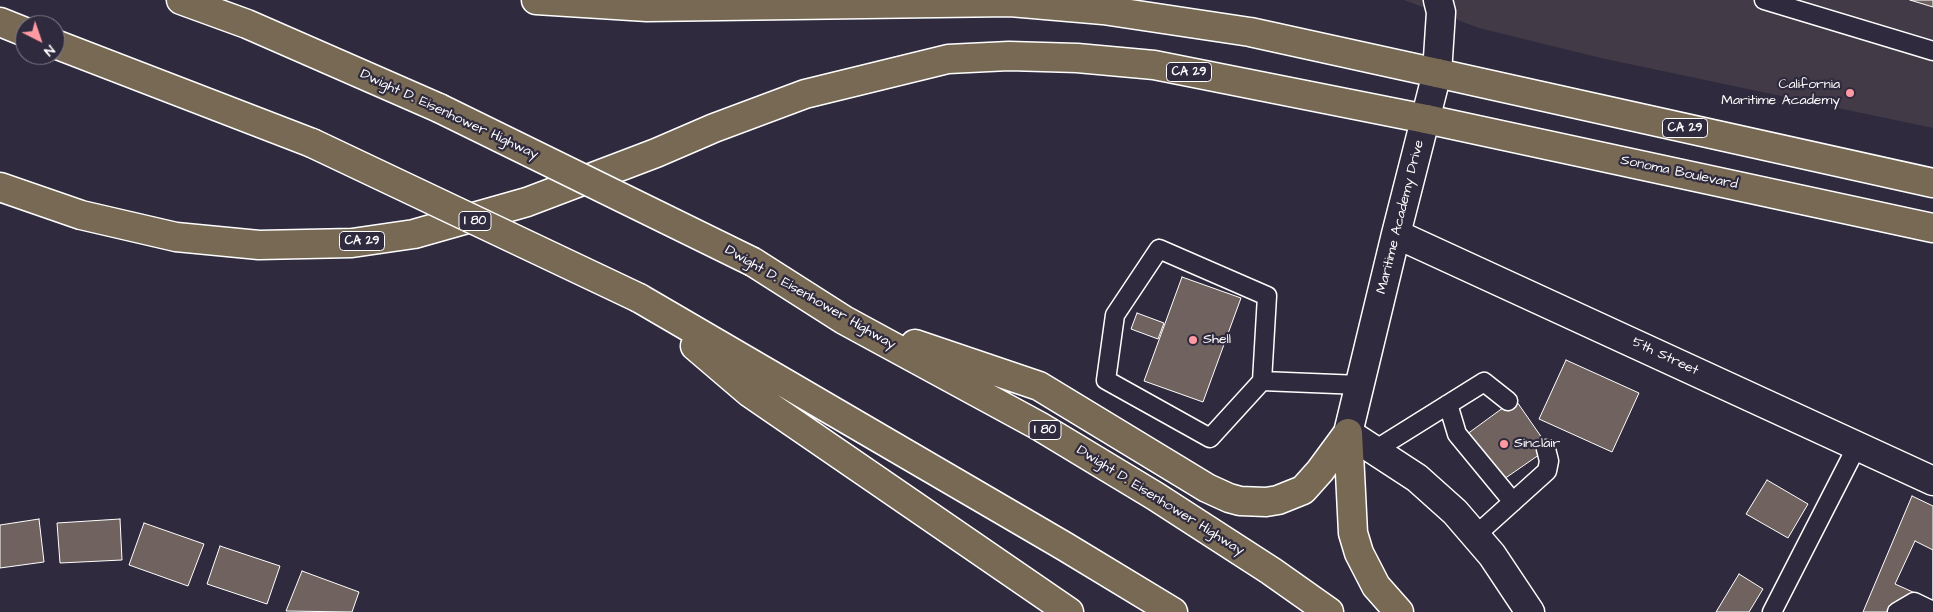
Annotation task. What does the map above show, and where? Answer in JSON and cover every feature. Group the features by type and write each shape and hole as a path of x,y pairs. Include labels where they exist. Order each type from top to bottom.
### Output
{"main road":[{"name":"Dwight D. Eisenhower Highway","path":"181,0 247,24 439,108 753,262 844,320 1047,431 1155,496 1271,571 1329,612"},
{"name":"CA 29","path":"536,0 647,7 1010,2 1151,16 1250,32 1933,183"},
{"path":"0,22 15,28"},
{"name":"I 80","path":"65,48 312,143 639,298 1064,546 1172,612"},
{"name":"CA 29","path":"0,187 81,215 176,237 258,245 352,242 414,234 527,202 805,94 948,59 1009,56 1077,58 1154,65 1426,119"},
{"name":"Sonoma Boulevard","path":"1426,119 1933,228"},
{"path":"639,298 750,393 1069,612"},
{"path":"844,320 1039,386 1207,488 1240,501 1266,502 1278,500 1303,490 1320,471 1348,433"},
{"path":"1348,433 1353,533 1359,552 1376,586 1399,612"}],"street":[{"name":"Maritime Academy Drive","path":"1348,433 1437,72 1441,12 1438,0"},
{"name":"5th Street","path":"1396,234 1933,480"},
{"path":"1348,433 1417,478 1455,512 1492,555 1530,612"}],"lane":[{"path":"1764,0 1933,51"},
{"path":"1262,381 1267,296 1159,249 1114,315 1106,380 1210,438 1262,381 1360,385"},
{"path":"1375,450 1484,382 1508,401"},
{"path":"1448,404 1457,434 1513,502"},
{"path":"1772,612 1856,446"},
{"path":"1476,535 1547,471 1549,461 1546,449"},
{"path":"1896,612 1914,602 1933,611"}],"shaded area":[{"name":"California Maritime Academy","path":"1404,0 1933,0 1933,128 1601,58 1479,28"}],"building":[{"path":"1910,0 1933,0 1933,7"},
{"name":"Shell","path":"1182,277 1241,298 1203,402 1144,381"},
{"path":"1137,313 1164,323 1158,339 1131,329"},
{"path":"1566,360 1639,393 1612,452 1539,419"},
{"name":"Sinclair","path":"1515,399 1549,448 1491,488 1459,440"},
{"path":"1767,480 1808,504 1788,538 1746,514"},
{"path":"1912,496 1933,506 1933,612 1863,612"},
{"path":"39,519 44,562 0,568 0,525"},
{"path":"120,519 122,560 60,563 57,523"},
{"path":"144,523 204,544 188,586 129,565"},
{"path":"1915,541 1933,550 1933,601 1895,584"},
{"path":"220,546 280,566 267,604 207,584"},
{"path":"302,571 359,592 352,612 286,611"},
{"path":"1739,574 1763,589 1749,612 1716,612"}],"place":[{"name":"California Maritime Academy","path":"1850,93"},
{"name":"Shell","path":"1193,340"},
{"name":"Sinclair","path":"1504,444"}]}
